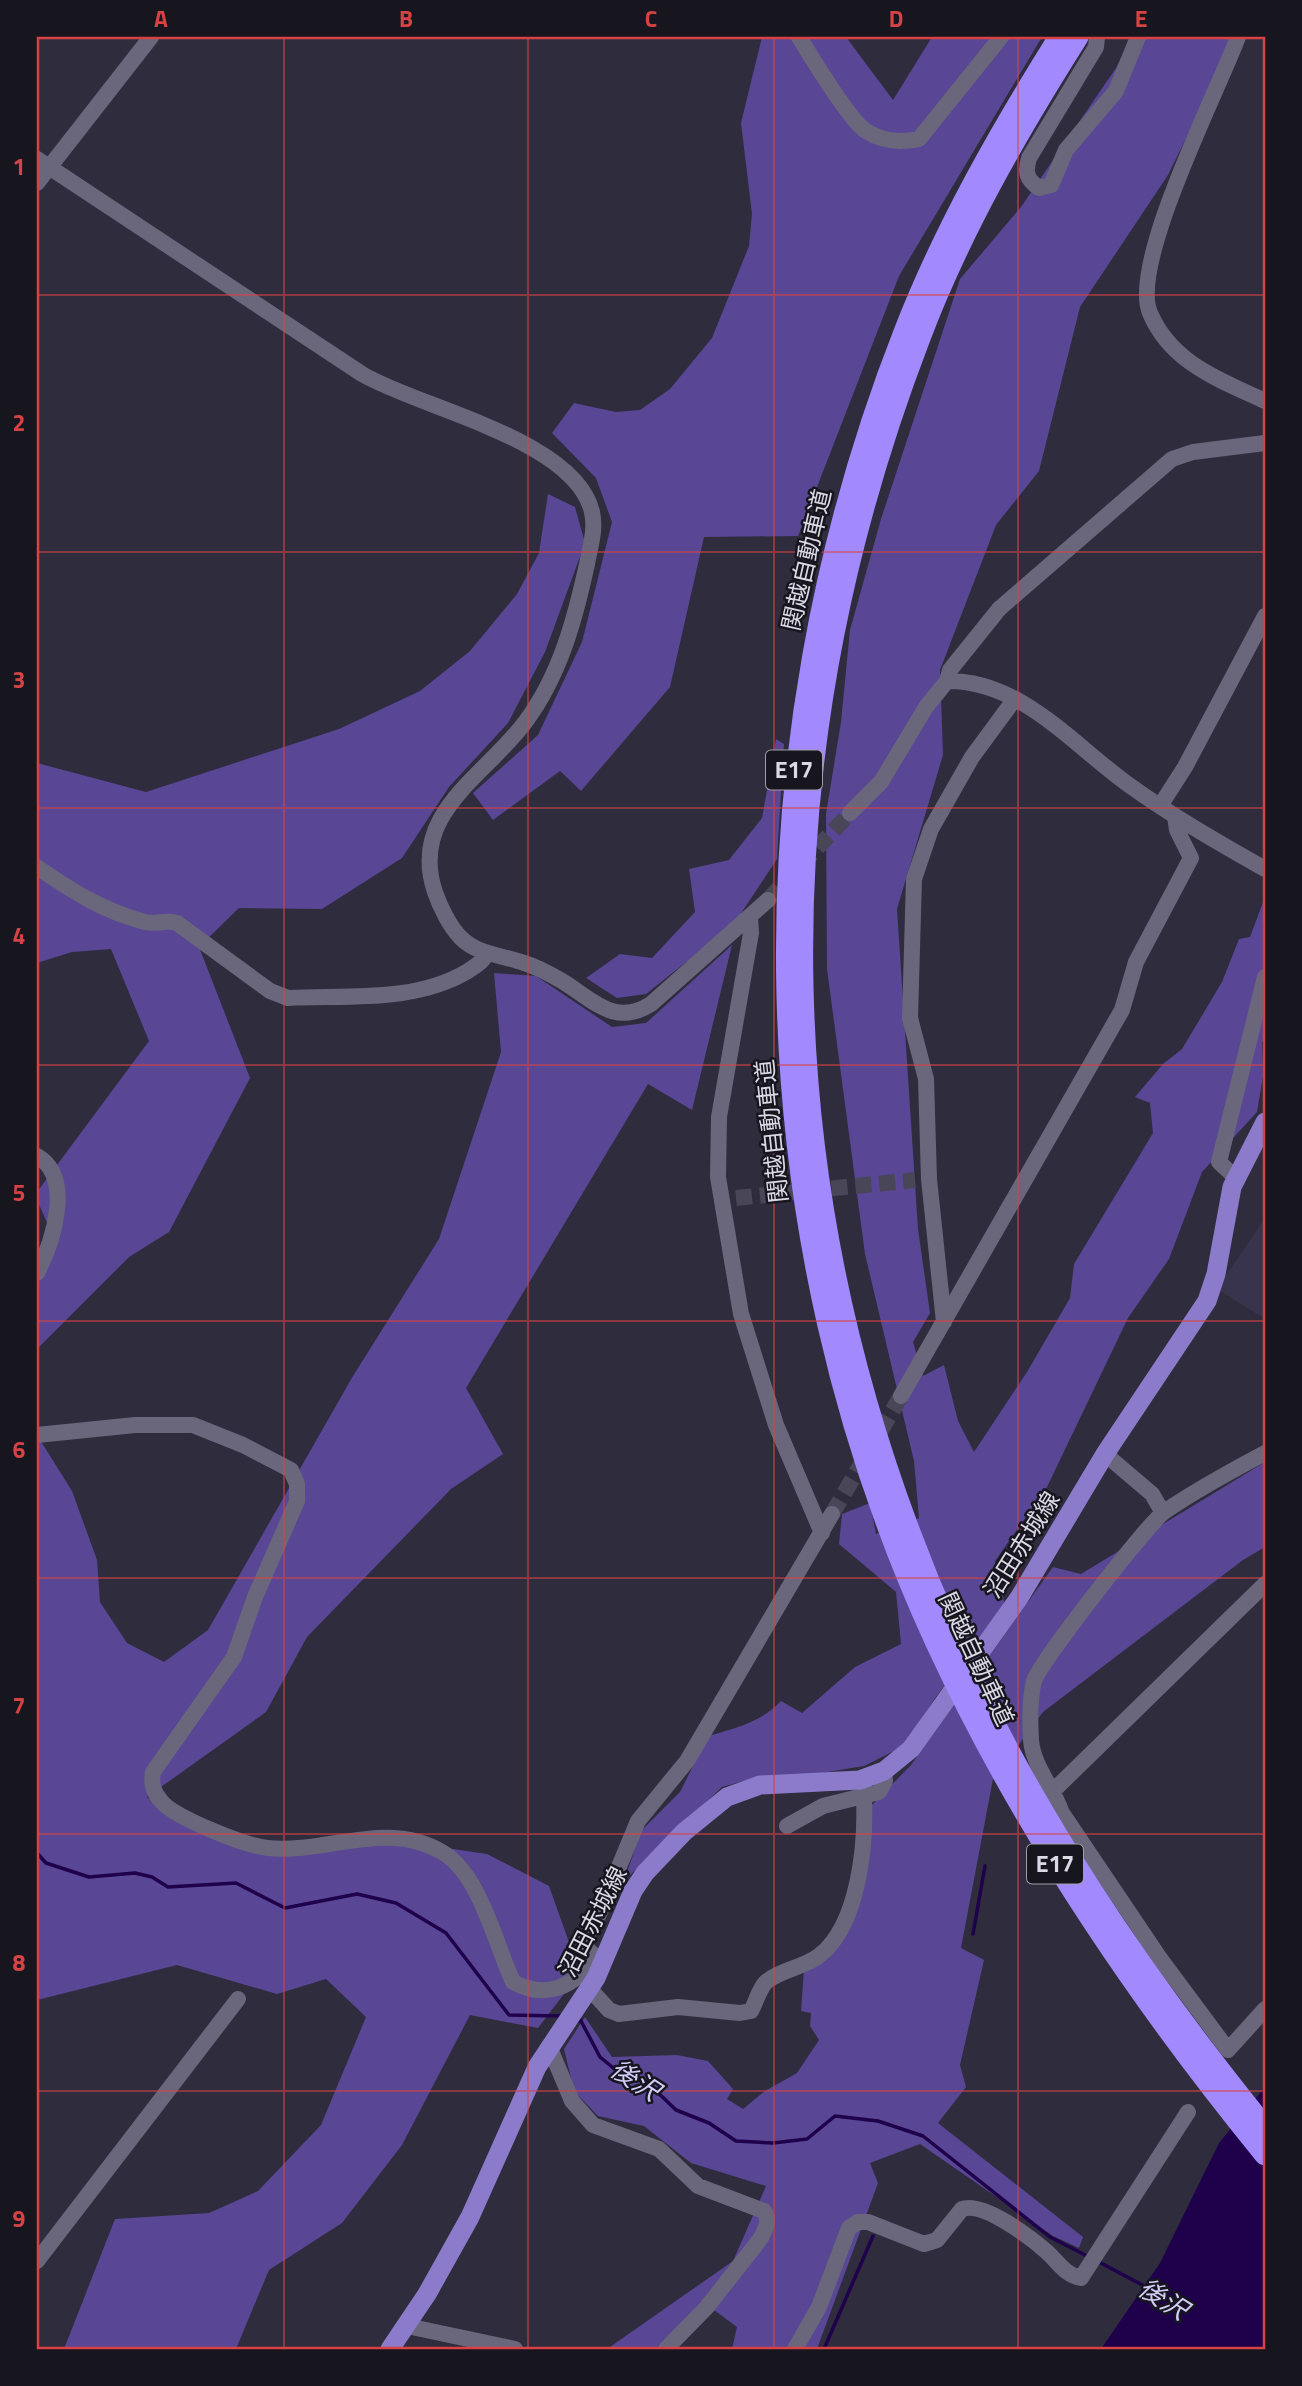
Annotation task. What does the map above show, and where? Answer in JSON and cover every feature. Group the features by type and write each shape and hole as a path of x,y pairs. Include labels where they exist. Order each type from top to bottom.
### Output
{"highway":[{"name":"関越自動車道","path":"1059,37 1021,96 957,216 910,318 882,391 849,491 827,576 797,747 784,911 790,1062 800,1172 817,1272 837,1362 903,1538 997,1728 1049,1820 1164,1996 1265,2127"},
{"name":"関越自動車道","path":"1078,37 998,173 920,335 856,526 826,663 805,827 802,978 807,1076 817,1169 832,1266 854,1359 934,1640 982,1737 1035,1831 1150,2009 1265,2155"}],"main road":[{"name":"沼田赤城線","path":"390,2349 407,2326 470,2217 554,2037 584,1993 633,1891 645,1873 684,1832 717,1804 760,1785 845,1783 884,1771 904,1756 926,1730 1051,1550 1105,1454 1207,1301 1216,1274 1236,1178 1265,1122"}],"street":[{"path":"37,183 43,164 151,37"},
{"path":"799,37 823,76 863,130 885,140 904,142 919,139 1001,37"},
{"path":"1097,37 1096,47 1025,170 1029,181 1039,188 1051,185 1066,150 1116,92 1138,37"},
{"path":"1238,37 1176,185 1157,239 1149,270 1148,310 1170,343 1198,370 1265,401"},
{"path":"43,164 362,374 384,387 491,427 552,461 569,474 583,491 592,510 594,530 577,608 563,652 545,692 527,720 449,806 429,843 428,861 437,898 460,937 486,953 550,974 605,1009 627,1015 637,1013 651,1004 768,900"},
{"path":"850,813 881,782 926,707 947,681 950,670 999,609 1172,459 1193,452 1265,443"},
{"path":"1160,806 1185,767 1265,616"},
{"path":"947,681 981,685 1050,720 1128,784 1175,816 1265,869"},
{"path":"944,1322 922,1179 926,1079 911,1018 914,879 931,829 972,757 1014,700"},
{"path":"901,1396 1122,1010 1136,961 1189,866 1190,852 1177,830 1175,816"},
{"path":"37,867 109,912 149,923 167,920 177,923 270,991 288,998 416,991 462,975 478,964 486,953"},
{"path":"750,917 751,933 719,1117 741,1314 776,1425 822,1533"},
{"path":"1236,1178 1219,1162 1265,977"},
{"path":"37,1156 55,1172 57,1190 48,1250 37,1273"},
{"path":"37,1435 135,1425 193,1425 243,1445 291,1471 297,1484 298,1501 255,1597 234,1657 153,1772 151,1785 162,1803 223,1834 266,1848 401,1836 442,1852 460,1869 474,1891 513,1982 524,1988 564,1988 599,1960 587,1949 585,1940 601,1910 638,1821 687,1761 757,1637 832,1514"},
{"path":"1265,1452 1163,1513 1049,1654 1034,1681 1033,1753 1054,1790 1062,1812 1158,1958 1228,2050 1265,2009"},
{"path":"1105,1454 1152,1494 1163,1513"},
{"path":"1054,1790 1265,1584"},
{"path":"787,1826 823,1806 879,1792 885,1781 884,1771"},
{"path":"584,1993 619,2014 677,2007 740,2013 751,2011 766,1982 811,1961 825,1950 850,1909 863,1855 863,1798"},
{"path":"37,2261 238,1999"},
{"path":"554,2037 572,2101 593,2124 659,2149 698,2186 764,2211 767,2216 767,2226 761,2238 707,2307 666,2349"},
{"path":"795,2349 820,2307 849,2228 858,2221 868,2222 924,2244 943,2235 957,2212 975,2206 991,2213 1038,2245 1071,2274 1081,2278 1188,2112"},
{"path":"407,2326 514,2349"}],"shaded area":[{"path":"762,37 846,37 893,100 932,37 1042,37 899,276 798,536 704,537 670,687 581,791 560,771 493,820 473,793 538,735 582,642 612,522 596,478 552,433 574,403 616,412 640,410 670,389 712,338 749,246 752,214 741,123"},
{"path":"1132,37 1236,37 1168,175 1080,307 1039,471 996,525 940,670 943,755 897,909 918,1229 930,1313 913,1342 923,1376 944,1365 958,1421 974,1452 1027,1372 1070,1298 1074,1264 1153,1133 1150,1103 1135,1097 1163,1064 1182,1049 1222,982 1239,939 1250,937 1265,897 1265,1039 1262,1042 1263,1076 1257,1112 1202,1172 1169,1259 1128,1318 1047,1487 995,1561 1005,1606 935,1698 904,1746 864,1766 809,1775 747,1780 722,1787 624,1881 641,1831 680,1792 708,1736 756,1719 781,1701 802,1713 855,1667 901,1644 896,1592 839,1544 842,1514 870,1503 876,1534 919,1518 914,1461 865,1254 827,969 826,814 841,722 850,630 881,519 960,279 1021,207 1116,68"},
{"path":"548,494 575,507 585,543 545,652 508,723 449,787 402,858 322,909 239,908 199,947 250,1078 169,1232 129,1257 37,1349 37,1253 52,1234 37,1200 37,1192 149,1041 111,949 72,952 37,963 37,763 146,792 339,729 420,691 470,651 517,594 539,553"},
{"path":"776,739 784,744 777,859 734,924 646,994 617,998 586,978 620,954 652,958 695,912 689,869 729,860 762,818"},
{"path":"732,945 692,1110 648,1084 466,1388 503,1454 451,1489 307,1637 266,1712 147,1797 175,1820 263,1853 399,1841 487,1854 549,1886 580,1973 538,2028 470,2015 402,2145 342,2223 269,2270 236,2349 64,2349 115,2219 209,2213 258,2191 321,2125 366,2017 326,1979 277,1994 177,1965 37,2000 37,1435 72,1491 97,1560 100,1602 127,1643 164,1662 208,1630 353,1376 439,1239 501,1052 494,973 536,976 612,1027 646,1023"},
{"path":"1265,1218 1265,1319 1217,1289"},
{"path":"1265,1462 1265,1547 1243,1560 1043,1712 993,1779 961,1948 984,1960 960,2065 966,2087 938,2123 1083,2237 1079,2248 1053,2236 920,2144 870,2163 878,2183 817,2349 732,2349 737,2327 702,2301 659,2349 607,2349 733,2261 766,2186 691,2163 644,2126 598,2116 574,2091 564,2049 585,2017 612,2057 677,2055 708,2061 733,2089 727,2099 743,2109 765,2091 797,2073 819,2040 810,2026 811,2013 801,2011 804,1969 840,1938 869,1808 911,1765 1053,1567 1081,1574"}],"water":[{"path":"1265,2087 1265,2349 1101,2349 1160,2263 1219,2143"}],"waterway":[{"name":"後沢","path":"37,1853 46,1863 89,1877 135,1873 152,1877 168,1887 236,1883 285,1908 357,1894 396,1903 446,1933 509,2015 563,2016"},
{"path":"973,1934 985,1866"},
{"name":"後沢","path":"577,2020 581,2021 600,2057 623,2076 647,2082 676,2110 709,2123 736,2141 773,2143 807,2139 835,2116 878,2121 923,2136 1050,2237 1089,2257"},
{"path":"824,2349 873,2236"},
{"name":"後沢","path":"1099,2262 1148,2288"}],"tunnel":[{"path":"768,900 850,813"},
{"path":"736,1198 915,1180"},
{"path":"832,1514 901,1396"}]}
